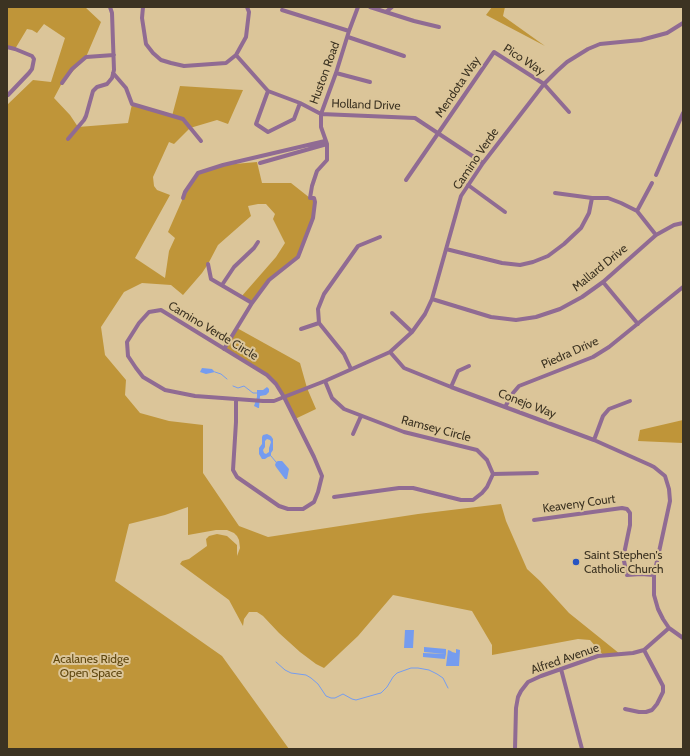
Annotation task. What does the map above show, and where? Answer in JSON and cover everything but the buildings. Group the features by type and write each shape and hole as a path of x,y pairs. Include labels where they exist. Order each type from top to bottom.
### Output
{"street":[{"path":"68,139 84,120 93,91 97,87 107,84 112,78 114,55 112,13 110,7"},
{"path":"143,7 142,18 146,44 161,60 184,66 226,63 236,55 246,37 249,12 247,7"},
{"name":"Huston Road","path":"224,349 252,303 269,280 298,257 313,218 315,202 314,198 310,198 312,186 317,171 327,160 326,142 321,127 321,114 358,7"},
{"path":"370,7 439,27"},
{"path":"386,12 392,7"},
{"path":"282,10 349,31"},
{"name":"Camino Verde","path":"284,397 325,381 390,352 412,332 425,314 432,299 461,196 483,163 544,84 557,70 582,52 600,44 640,40 667,32 683,23"},
{"path":"348,37 404,56"},
{"path":"7,47 32,56 34,60 32,69 8,95"},
{"name":"Pico Way","path":"494,52 544,84 568,112"},
{"name":"Mendota Way","path":"406,180 494,52"},
{"path":"62,83 72,68 86,57 114,55"},
{"name":"Holland Drive","path":"236,55 268,91 300,103 321,114 415,118 439,133"},
{"path":"113,73 126,88 132,104 183,120 201,141"},
{"path":"336,73 370,82"},
{"path":"268,91 256,124 268,132 294,119 300,103"},
{"path":"656,175 683,113"},
{"path":"439,133 483,163"},
{"path":"260,163 326,142"},
{"path":"183,198 185,192 198,173 223,165 326,142"},
{"path":"637,211 652,183"},
{"path":"468,185 505,212"},
{"path":"555,193 592,198 608,198 621,203 637,211 656,235"},
{"path":"446,249 502,264 520,265 533,262 548,256 564,244 581,228 589,213 592,198"},
{"name":"Mallard Drive","path":"432,299 491,317 516,320 536,317 560,309 582,297 603,282 656,235 674,225 683,223"},
{"path":"351,369 344,354 319,323 318,309 324,294 358,246 380,237"},
{"path":"222,285 234,267 254,248 258,242"},
{"path":"208,264 211,278 252,303"},
{"path":"603,282 638,324"},
{"name":"Piedra Drive","path":"505,407 519,386 593,357 609,347 683,287"},
{"name":"Camino Verde Circle","path":"161,310 224,349 267,375 276,384 284,397 274,401 263,401 195,396 165,390 143,377 128,356 127,342 139,323 149,312 161,310"},
{"path":"392,313 412,332"},
{"path":"301,329 319,323"},
{"name":"Conejo Way","path":"390,352 404,368 594,440 650,465 665,476 669,489 670,501 654,575"},
{"path":"451,387 458,371 469,366"},
{"name":"Ramsey Circle","path":"325,381 332,398 344,409 404,432 477,450 487,460 493,474"},
{"path":"236,399 233,470 237,477 279,506 288,509 303,508 314,502 322,476 284,397"},
{"path":"594,440 603,416 609,409 630,401"},
{"path":"353,434 361,416"},
{"path":"334,497 399,488 412,488 461,500 473,500 487,487 493,474 537,472"},
{"name":"Keaveny Court","path":"534,520 622,508 627,509 630,513 630,525 624,554 624,562 627,575 654,575"},
{"path":"654,575 654,595 658,609 669,628 683,638"},
{"path":"625,709 646,712 652,710 657,704 663,692 663,686 644,650 669,628"},
{"name":"Alfred Avenue","path":"515,749 516,708 518,697 528,682 598,656 633,653 644,650"},
{"path":"562,669 582,749"}],"green space":[{"name":"Acalanes Ridge Open Space","path":"7,7 85,7 101,22 86,57 62,83 54,98 70,115 78,127 128,123 132,104 172,116 180,86 243,90 228,124 217,120 190,128 174,144 169,142 153,177 154,186 157,190 170,195 135,258 165,278 169,251 175,238 168,232 183,198 198,173 223,165 257,162 262,183 291,183 315,202 313,218 298,257 269,280 252,303 241,297 276,257 285,243 273,219 275,214 266,204 248,206 251,216 218,245 202,273 183,295 171,285 142,283 124,292 101,327 105,355 126,380 125,395 140,413 169,421 203,425 203,473 239,526 268,537 418,514 501,504 506,521 527,569 569,613 620,654 604,656 590,640 578,639 492,655 492,645 472,611 393,595 358,636 324,668 300,652 257,612 249,612 244,619 243,626 229,600 180,564 182,561 189,559 207,546 206,539 209,536 217,534 227,536 237,545 237,556 240,548 237,536 227,530 216,530 188,535 188,507 165,515 129,524 115,581 222,656 289,749 7,749 7,105 33,80 51,82 65,38 44,24 37,33 27,29 15,49 7,47"},
{"path":"492,7 505,7 503,16 545,46 486,15"},
{"path":"237,328 300,363 307,388 316,409 295,419 276,384 267,375 224,349"},
{"path":"683,420 683,443 638,441 640,430"}],"water":[{"path":"202,368 212,369 215,372 206,374 200,372"},
{"path":"267,387 269,392 266,395 260,396 259,408 254,406 257,397 257,390 263,390"},
{"path":"267,434 273,439 273,450 271,456 265,459 262,459 259,454 259,448 262,444 263,435","holes":["267,439 270,440 269,452 266,454 263,450 265,447 265,441"]},
{"path":"278,461 282,461 289,469 287,479 285,479 275,465"},
{"path":"405,630 414,630 413,648 404,648"},
{"path":"424,647 446,649 446,654 424,652"},
{"path":"456,649 460,650 459,666 446,666 448,650 456,653"},
{"path":"423,653 446,654 445,659 423,657"}],"waterway":[{"path":"215,372 221,374 227,379"},
{"path":"233,386 238,388 244,386 253,393 257,393"},
{"path":"271,456 276,462"},
{"path":"276,662 291,673 306,675 311,678 318,684 326,696 331,698 335,698 343,694 356,700 381,693 397,673 411,668 429,670 437,674 443,678 448,688"}],"place":[{"name":"Saint Stephen's Catholic Church","path":"576,562"}]}
